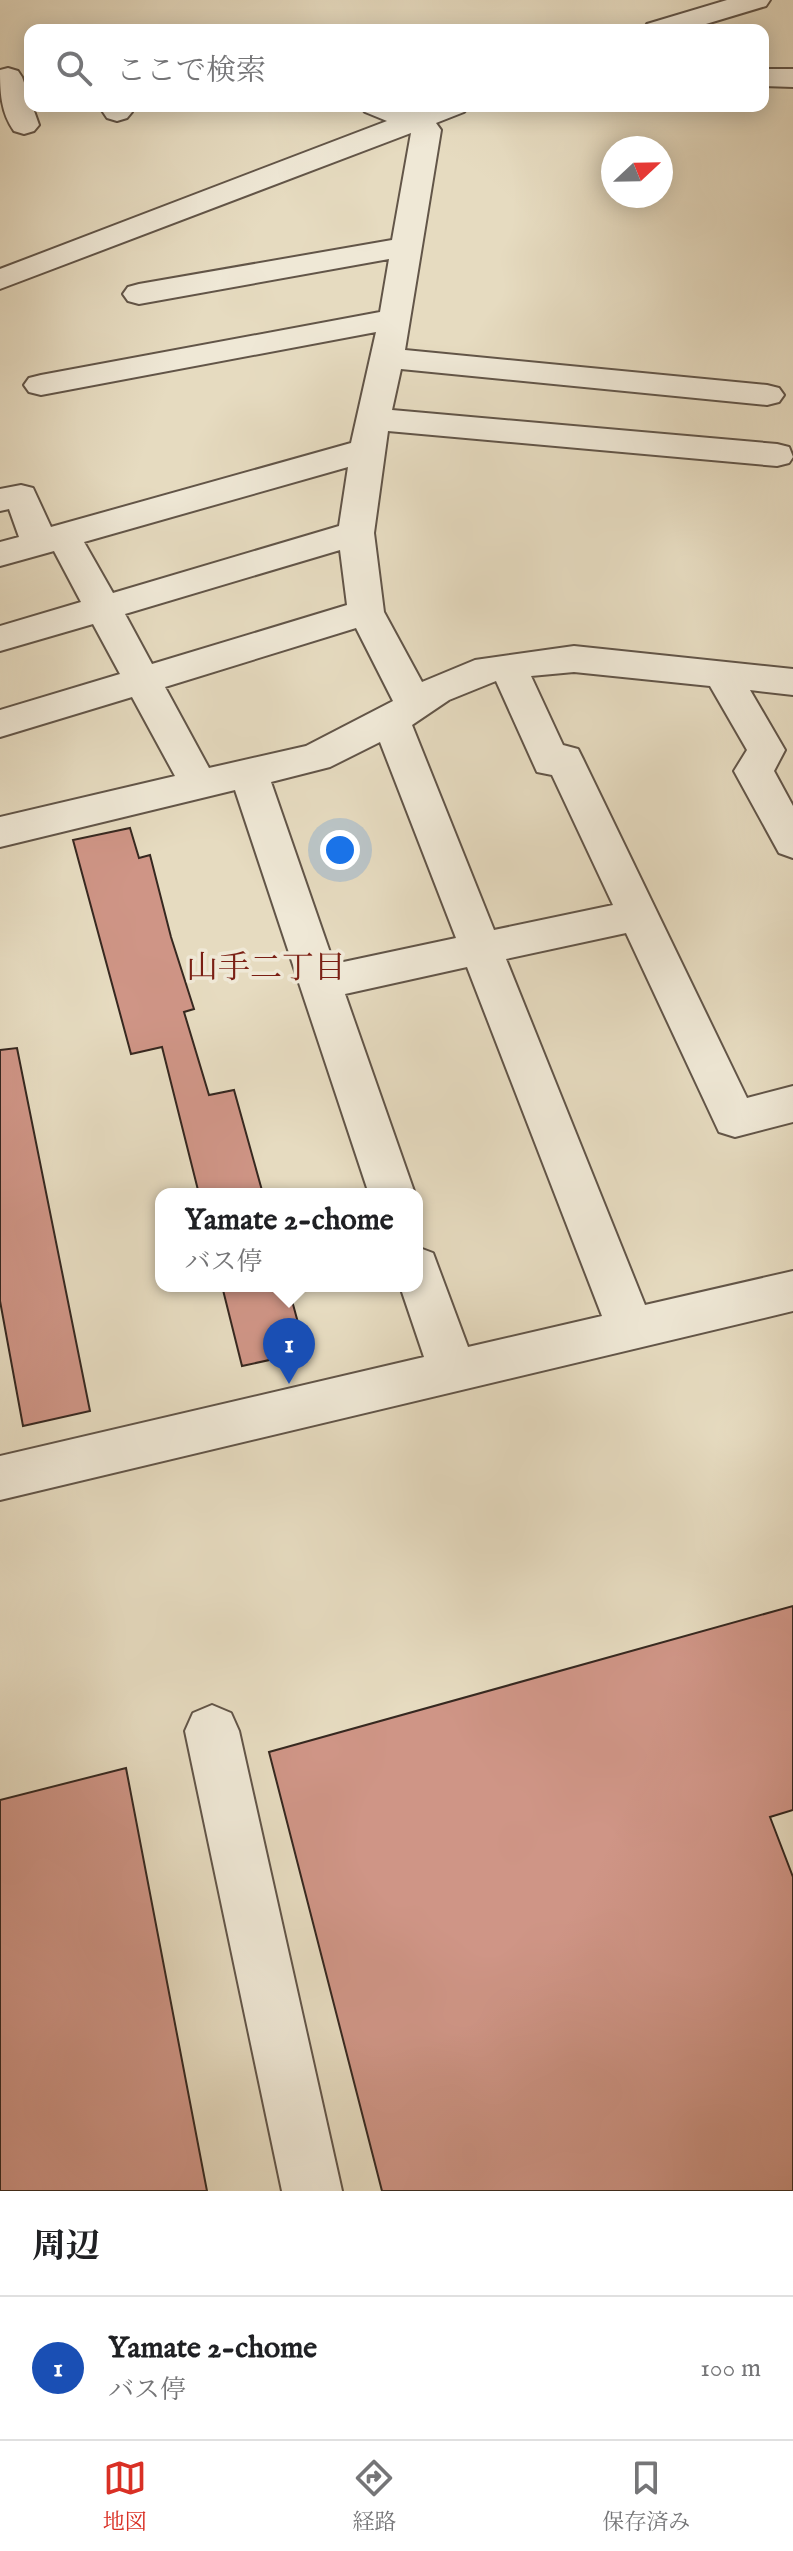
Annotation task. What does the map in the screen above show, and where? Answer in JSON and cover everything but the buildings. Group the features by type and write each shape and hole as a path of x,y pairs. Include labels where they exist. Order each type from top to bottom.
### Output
{"street":[{"path":"681,24 756,0"},
{"path":"13,76 24,125"},
{"path":"399,112 438,122"},
{"path":"438,122 405,247 395,319 370,434 356,533 366,612 481,950 631,1330"},
{"path":"0,280 438,122"},
{"path":"139,294 405,247"},
{"path":"41,385 395,319"},
{"path":"386,358 767,395"},
{"path":"0,554 370,434 777,455"},
{"path":"0,500 21,496 102,608 199,785"},
{"path":"0,639 356,533"},
{"path":"0,724 366,612"},
{"path":"0,832 316,757 475,673 508,666 574,659 793,682"},
{"path":"508,666 551,762 564,759 735,1119 793,1104"},
{"path":"722,674 766,750 754,771 793,843"},
{"path":"249,775 390,1188"},
{"path":"320,983 638,915"},
{"path":"423,1285 452,1370"},
{"path":"0,1478 793,1291"},
{"path":"212,1731 312,2191"}],"place":[{"name":"Yamate 2-chome","path":"289,1384"}],"district":[{"name":"山手二丁目","path":"266,967"}]}
